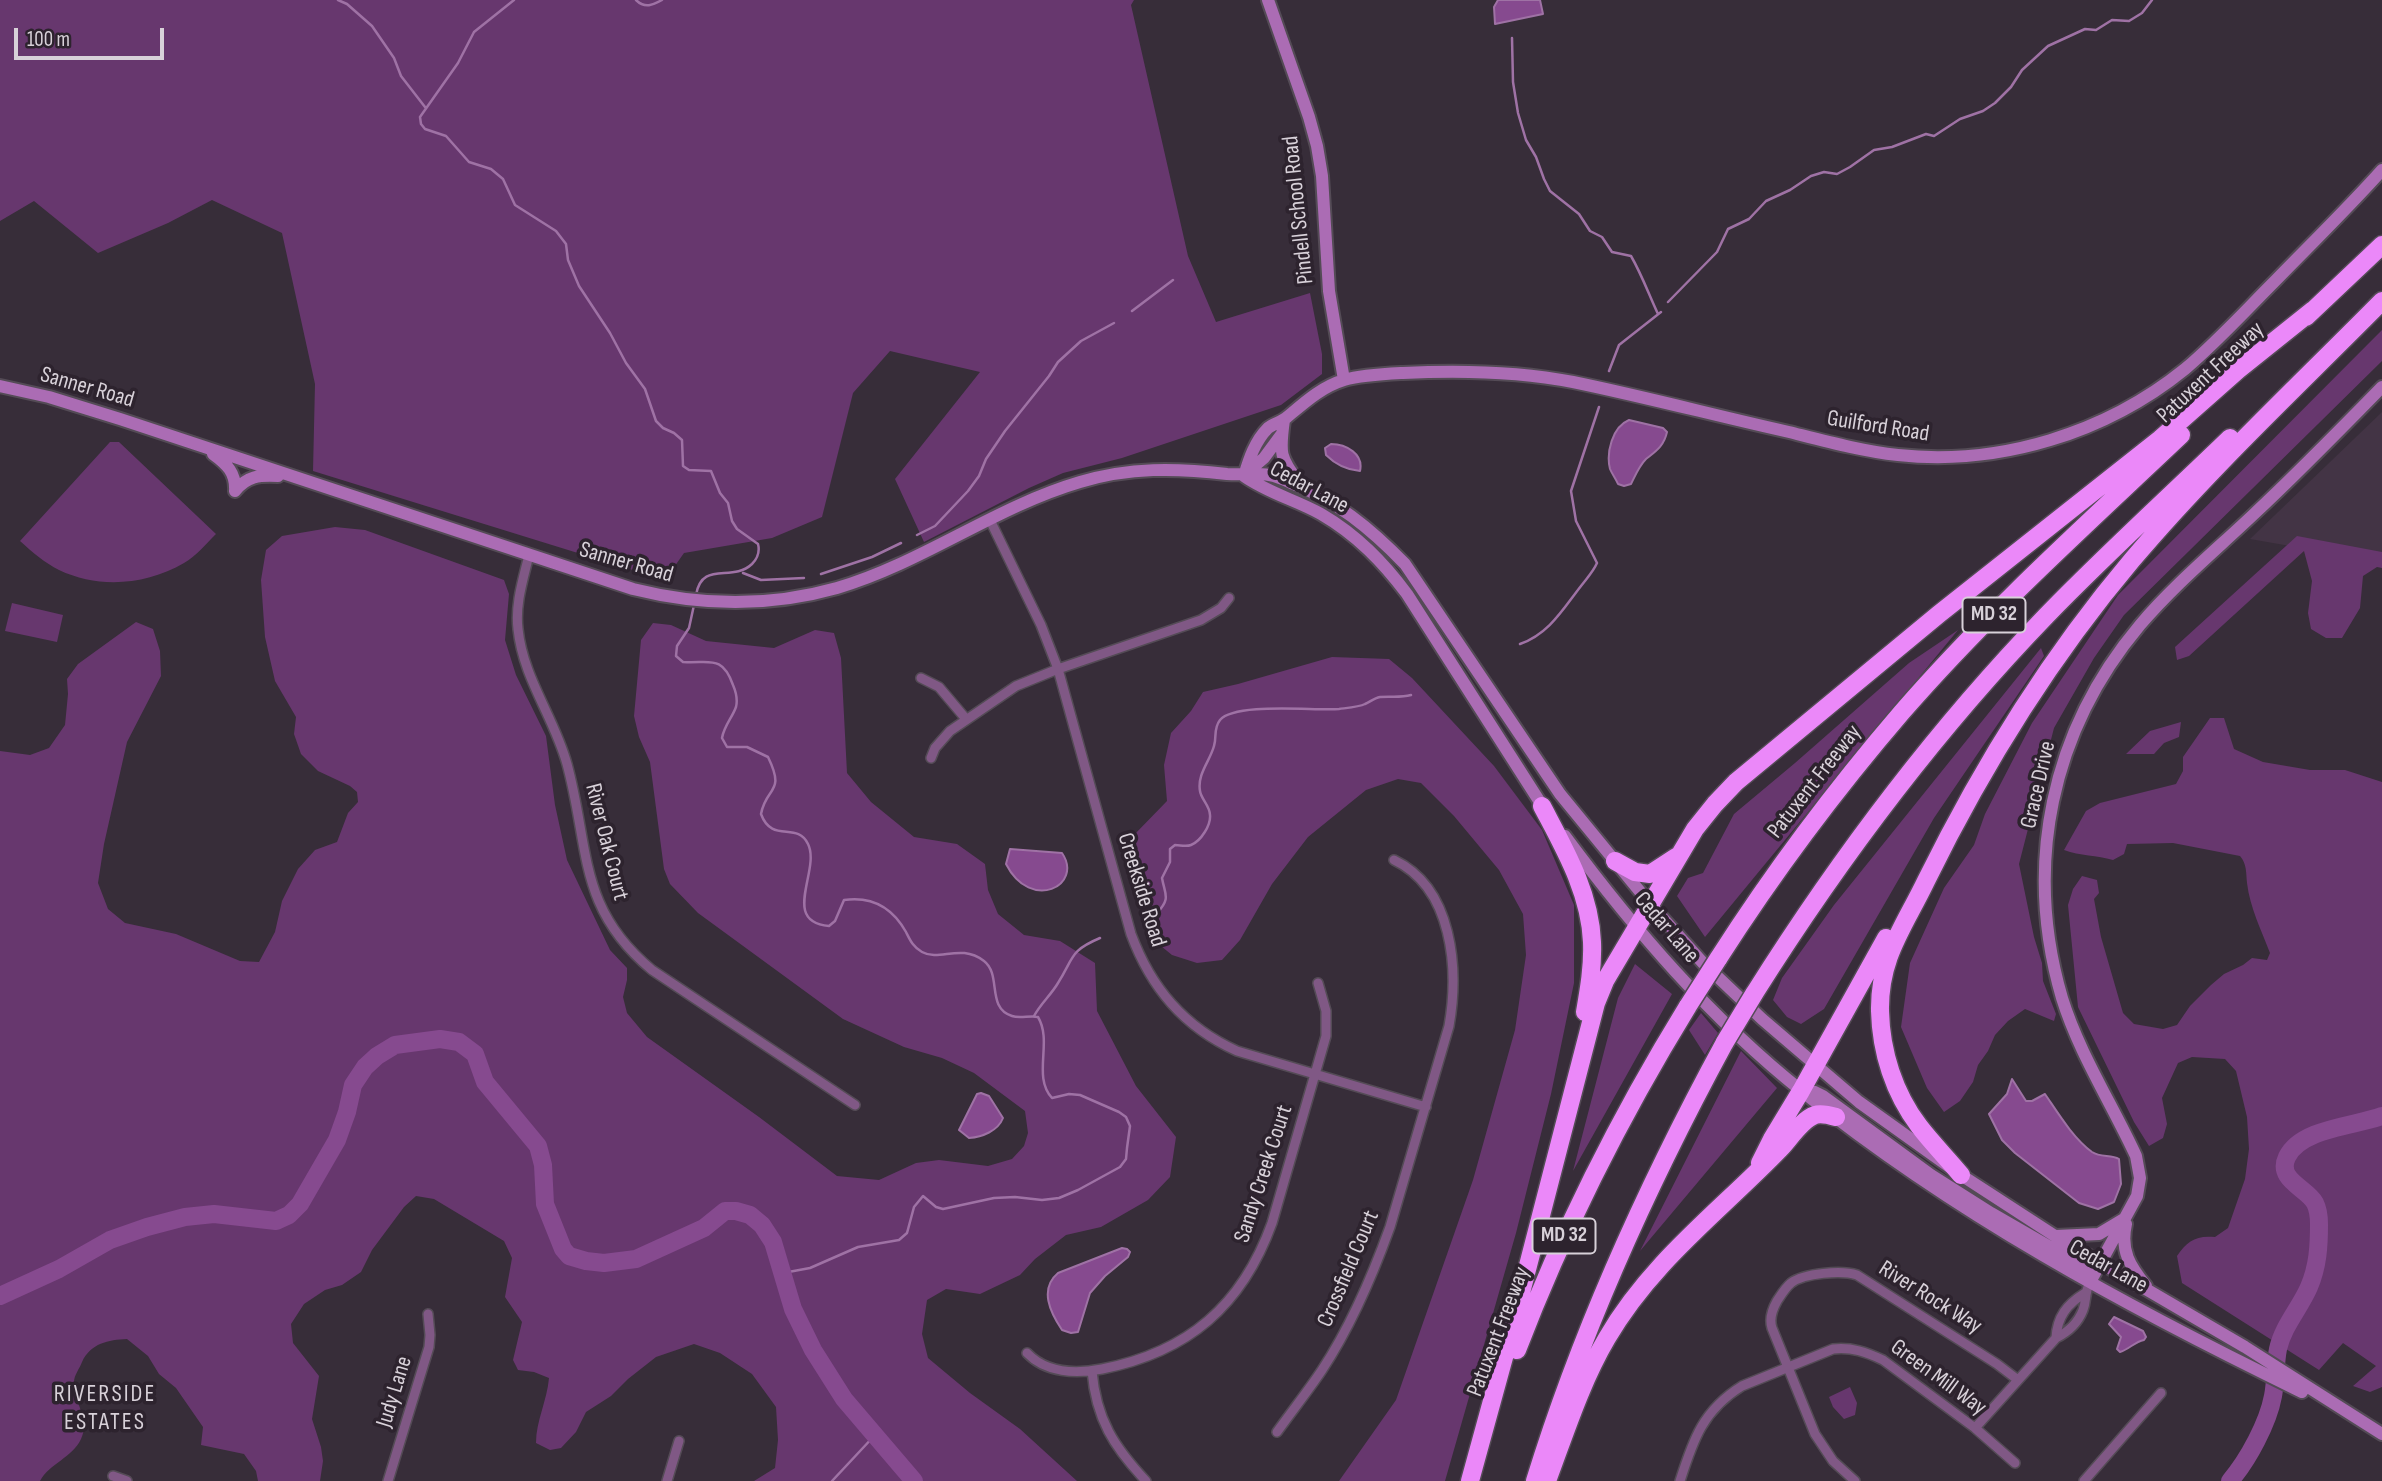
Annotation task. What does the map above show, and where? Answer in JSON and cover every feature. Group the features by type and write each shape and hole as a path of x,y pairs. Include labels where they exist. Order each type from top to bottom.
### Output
{"highway":[{"name":"Patuxent Freeway","path":"1471,1481 1507,1374 1547,1275 1622,1119 1688,1006 1752,906 1807,831 1846,779 1912,702 2019,589 2382,245"},
{"name":"MD 32","path":"1535,1481 1565,1392 1617,1261 1670,1146 1725,1042 1754,994 1819,894 1882,805 1936,738 2056,606 2382,294"},
{"path":"1757,1171 1772,1139 1898,916 1940,852 2036,690 2099,600 2170,516 2382,302"},
{"path":"1471,1481 1596,1003 1605,981 1636,927 1715,804 1756,763 2160,439 2238,370 2313,310"},
{"path":"1542,806 1573,864 1587,910 1592,939 1592,971 1568,1113"},
{"path":"1940,852 1893,944 1882,984 1881,1030 1891,1073 1907,1109 1961,1175"},
{"path":"1615,861 1635,872 1650,874 1682,853"},
{"path":"1547,1481 1592,1364 1632,1299 1667,1257 1811,1117 1823,1114 1836,1117"}],"main road":[{"name":"Pindell School Road","path":"1268,0 1317,146 1322,176 1329,291 1344,380"},
{"name":"Guilford Road","path":"1244,476 1251,453 1269,427 1284,420 1304,401 1344,380 1443,371 1533,374 1615,390 1826,441 1895,454 1960,456 2023,447 2098,422 2137,402 2183,370 2236,321 2382,170"},
{"name":"Sanner Road","path":"0,386 89,409 633,589 682,600 709,602 757,602 837,588 888,569 1061,488 1108,475 1179,468 1244,476"},
{"name":"Grace Drive","path":"2093,1278 2129,1214 2139,1185 2136,1156 2074,1031 2060,989 2048,935 2044,865 2051,813 2065,756 2092,694 2107,668 2141,623 2382,387"},
{"path":"1284,420 1281,455 1284,464 1301,486"},
{"path":"1244,476 1264,458 1282,434"},
{"path":"201,446 229,468 234,475 235,492 242,483 254,477 298,478"},
{"name":"Cedar Lane","path":"1244,476 1270,475 1301,486 1329,500 1379,537 1405,564 1560,794 1651,905 1703,963 1815,1066 1905,1138 2055,1236 2093,1278 2150,1291 2245,1347 2382,1434"},
{"name":"Cedar Lane","path":"1244,476 1263,489 1337,524 1367,547 1388,568 1542,806 1636,927 1711,1007 1801,1091 1950,1198 2246,1365 2348,1414"},
{"path":"1801,1091 1808,1090 1823,1096 1931,1175 2093,1278"},
{"path":"2055,1236 2099,1234 2129,1214"},
{"path":"2129,1214 2123,1244 2125,1254 2131,1267 2150,1291"}],"street":[{"name":"Creekside Road","path":"990,520 1041,625 1058,669 1131,934 1149,975 1176,1010 1196,1028 1218,1042 1256,1058 1426,1107"},
{"name":"River Oak Court","path":"529,555 517,610 520,646 529,676 566,764 591,881 601,909 611,926 634,956 652,970 855,1105"},
{"path":"931,758 941,739 1016,686 1201,620 1221,608 1228,598"},
{"path":"921,678 939,687 966,719"},
{"name":"Crossfield Court","path":"1276,1432 1321,1371 1357,1307 1390,1227 1449,1026 1454,999 1453,957 1442,919 1426,885 1417,873 1394,860"},
{"name":"Sandy Creek Court","path":"1027,1353 1034,1360 1057,1370 1092,1371 1128,1364 1170,1348 1210,1320 1241,1286 1264,1247 1326,1036 1326,1011 1318,983"},
{"name":"River Rock Way","path":"1854,1481 1822,1447 1770,1322 1774,1305 1788,1286 1801,1278 1849,1272 1857,1275 1987,1357 2018,1380"},
{"path":"2056,1338 2057,1324 2070,1302 2093,1278"},
{"path":"1975,1428 2056,1338 2069,1332 2083,1309 2093,1278"},
{"name":"Judy Lane","path":"388,1481 429,1347 428,1314"},
{"name":"Green Mill Way","path":"1680,1481 1695,1438 1715,1406 1742,1386 1833,1349 1854,1349 1883,1360 1975,1428 2015,1463"},
{"path":"1092,1371 1097,1407 1105,1426 1126,1460 1146,1481"},
{"path":"2084,1481 2161,1393"},
{"path":"667,1481 679,1441"},
{"path":"113,1476 127,1481"}],"shaded area":[{"path":"0,0 1134,0 1131,5 1188,256 1216,322 1310,293 1322,354 1322,374 1281,405 1122,458 1063,473 924,542 895,479 980,372 890,351 853,393 822,517 772,538 684,553 665,580 313,471 315,384 282,233 212,200 168,223 98,253 34,201 0,221"},
{"path":"1498,0 1540,0 1543,14 1495,24 1494,7"},
{"path":"2382,330 2382,361 2124,615 2094,658 2054,728 2019,864 2042,963 2043,981 2056,1014 2054,1021 2025,1009 2008,1021 1995,1035 1978,1065 1973,1082 1960,1101 1944,1112 1927,1088 1901,1027 1910,963 1944,888 1974,845 1985,814 2032,723 2118,595"},
{"path":"2382,412 2382,562 2250,539"},
{"path":"1629,420 1663,428 1667,432 1662,445 1644,462 1631,484 1624,486 1618,484 1611,471 1609,456 1614,434"},
{"path":"110,442 119,442 216,534 184,563 138,580 90,580 54,567 20,541"},
{"path":"1331,444 1353,451 1361,465 1360,471 1342,466 1326,455 1325,448"},
{"path":"335,527 365,530 504,580 509,594 505,640 516,675 546,736 555,805 567,860 610,950 627,968 623,997 627,1013 647,1037 837,1176 879,1180 916,1163 939,1160 988,1166 1012,1159 1024,1146 1028,1133 1025,1111 974,1073 942,1058 904,1047 843,1019 698,913 670,884 664,869 650,762 639,737 634,716 641,640 653,623 671,625 706,641 774,648 815,630 834,633 841,658 847,773 871,802 914,837 957,844 985,864 988,890 998,914 1024,935 1060,941 1095,963 1097,1011 1136,1086 1176,1137 1170,1177 1148,1200 1101,1227 1066,1235 1035,1259 1020,1275 980,1294 946,1289 927,1300 922,1334 928,1358 1020,1429 1077,1481 754,1481 775,1468 778,1440 776,1407 752,1374 720,1353 694,1344 656,1357 611,1396 586,1412 576,1432 561,1448 550,1450 536,1443 549,1378 518,1370 513,1360 522,1322 505,1297 512,1258 504,1241 434,1199 416,1196 404,1207 372,1250 361,1272 304,1304 291,1324 293,1343 319,1376 312,1419 323,1461 320,1481 258,1481 256,1471 244,1454 201,1445 203,1427 176,1388 159,1374 148,1356 127,1339 95,1347 86,1356 76,1374 74,1389 83,1417 84,1432 72,1451 40,1481 0,1481 0,751 30,755 49,748 65,725 67,679 78,664 136,622 153,629 160,651 161,676 127,742 98,883 108,909 125,923 176,934 240,961 259,962 275,932 282,901 298,869 315,850 337,842 348,813 358,802 357,792 350,786 318,771 301,754 294,734 296,717 275,681 265,637 261,580 266,550 282,536"},
{"path":"2297,536 2382,552 2382,568 2377,567 2363,576 2360,608 2342,638 2326,638 2311,629 2308,613 2312,581 2304,551 2189,656 2177,660 2175,647"},
{"path":"12,603 63,615 57,642 5,631"},
{"path":"1958,630 1705,937 1677,896 1688,878 1703,873 1734,814 1909,663"},
{"path":"2041,648 2044,656 1934,818 1824,1009 1801,1024 1787,1017 1773,1000 1782,978 1834,905"},
{"path":"1332,657 1389,659 1412,678 1494,766 1542,830 1574,905 1574,983 1551,1094 1516,1233 1445,1481 1339,1481 1396,1400 1473,1180 1515,1030 1526,955 1523,914 1499,870 1454,816 1421,783 1398,779 1366,790 1308,837 1272,884 1240,940 1222,960 1197,963 1172,955 1156,942 1140,894 1133,836 1167,801 1164,765 1171,733 1191,711 1203,692"},
{"path":"2210,718 2224,718 2234,749 2263,762 2310,770 2345,770 2382,782 2382,1387 2370,1392 2353,1386 2376,1366 2343,1343 2319,1370 2182,1283 2177,1256 2184,1246 2193,1240 2215,1237 2228,1228 2245,1179 2249,1149 2247,1117 2236,1071 2225,1059 2192,1057 2178,1063 2162,1098 2167,1124 2163,1138 2149,1146 2134,1122 2078,1007 2068,905 2073,889 2082,876 2097,880 2099,893 2094,899 2101,937 2123,1013 2134,1024 2163,1029 2177,1025 2190,1006 2224,974 2252,958 2267,960 2270,953 2253,910 2245,865 2240,856 2173,843 2127,844 2124,854 2113,860 2064,850 2086,811 2100,803 2176,784 2183,771 2183,757"},
{"path":"2181,722 2179,737 2164,743 2154,754 2126,754 2150,731"},
{"path":"1010,849 1062,853 1067,865 1066,875 1061,883 1052,889 1028,887 1016,879 1006,864"},
{"path":"1635,964 1672,994 1573,1171 1618,998"},
{"path":"1701,1013 1718,1033 1705,1055 1689,1030"},
{"path":"1741,1051 1777,1088 1640,1251"},
{"path":"2012,1079 2026,1101 2045,1094 2072,1133 2092,1152 2119,1159 2121,1184 2114,1202 2098,1209 2079,1203 2002,1140 1989,1114 2007,1094"},
{"path":"977,1094 989,1096 1003,1118 989,1133 969,1138 959,1130"},
{"path":"1122,1248 1130,1252 1128,1257 1090,1293 1078,1332 1062,1330 1048,1301 1052,1279 1058,1273"},
{"path":"2114,1317 2143,1331 2146,1337 2144,1340 2120,1352 2117,1349 2121,1337 2109,1324"},
{"path":"1850,1387 1857,1403 1855,1415 1844,1419 1833,1407 1829,1397"}],"waterway":[{"path":"338,0 347,4 372,26 394,58 401,76 425,107"},
{"path":"514,0 474,32 458,63 420,117 421,124 425,129 446,136 469,162 491,169 503,179 515,205 556,231 566,244 568,260 579,286 645,389 656,421 682,440 683,466 689,470 711,471 720,493 728,503 732,521 737,529 758,544 758,555 752,564 736,572 704,578 696,595"},
{"path":"636,0 646,5 662,0"},
{"path":"1668,302 1717,252 1728,229 1749,219 1766,201 1811,176 1824,172 1837,174 1874,150 1892,147 1926,134 1934,136 1960,119 1983,111 1995,103 2011,87 2022,70 2048,46 2085,29 2096,30 2112,20 2129,21 2142,13 2152,0"},
{"path":"1512,38 1513,82 1518,113 1526,140 1550,191 1579,214 1590,231 1602,237 1612,252 1631,256 1658,314"},
{"path":"1132,311 1173,280"},
{"path":"1609,371 1619,345 1661,312"},
{"path":"917,535 935,526 968,491 1005,431 1058,362 1081,341 1114,323"},
{"path":"1520,644 1539,634 1555,620 1597,563 1576,521 1571,491 1599,407"},
{"path":"821,574 872,557 901,543"},
{"path":"743,573 761,580 804,578"},
{"path":"694,605 689,628 677,646 676,656 683,662 714,663 729,675 737,704 722,738 727,747 747,747 768,757 775,784 761,814 771,828 798,834 808,844 811,855 804,905 807,915 815,922 829,926 835,921 844,900 872,902 888,910 916,948 922,952 929,955 967,953 984,961 992,974 996,999 1004,1012 1015,1017 1038,1017 1044,1037 1043,1080 1052,1098 1069,1094 1080,1095 1119,1112 1126,1117 1130,1126 1126,1159 1120,1167 1078,1190 1059,1198 994,1198 943,1209 936,1207 923,1196 914,1207 907,1233 899,1240 858,1247 810,1268 783,1273"},
{"path":"1157,913 1166,900 1162,878 1170,862 1170,849 1175,845 1187,846 1195,843 1209,823 1210,812 1201,794 1200,785 1220,720 1228,714 1242,711 1339,709 1362,705 1380,697 1411,695"},
{"path":"1034,1016 1077,951 1100,938"},
{"path":"0,1296 59,1269 110,1240 147,1227 185,1217 214,1214 276,1221 289,1215 300,1204 337,1140 353,1085 365,1067 395,1045 440,1039 459,1042 475,1054 485,1082 538,1146 543,1165 545,1204 563,1249 569,1256 604,1263 636,1259 704,1228 725,1211 750,1215 762,1225 773,1242 793,1309 813,1350 844,1399 914,1481"},
{"path":"2230,1481 2250,1452 2267,1418 2273,1396 2280,1341 2309,1287 2316,1264 2319,1232 2317,1208 2311,1198 2289,1178 2285,1165 2287,1157 2294,1147 2316,1134 2382,1116"},
{"path":"832,1481 875,1435"}],"district":[{"name":"RIVERSIDE ESTATES","path":"105,1409"}]}
